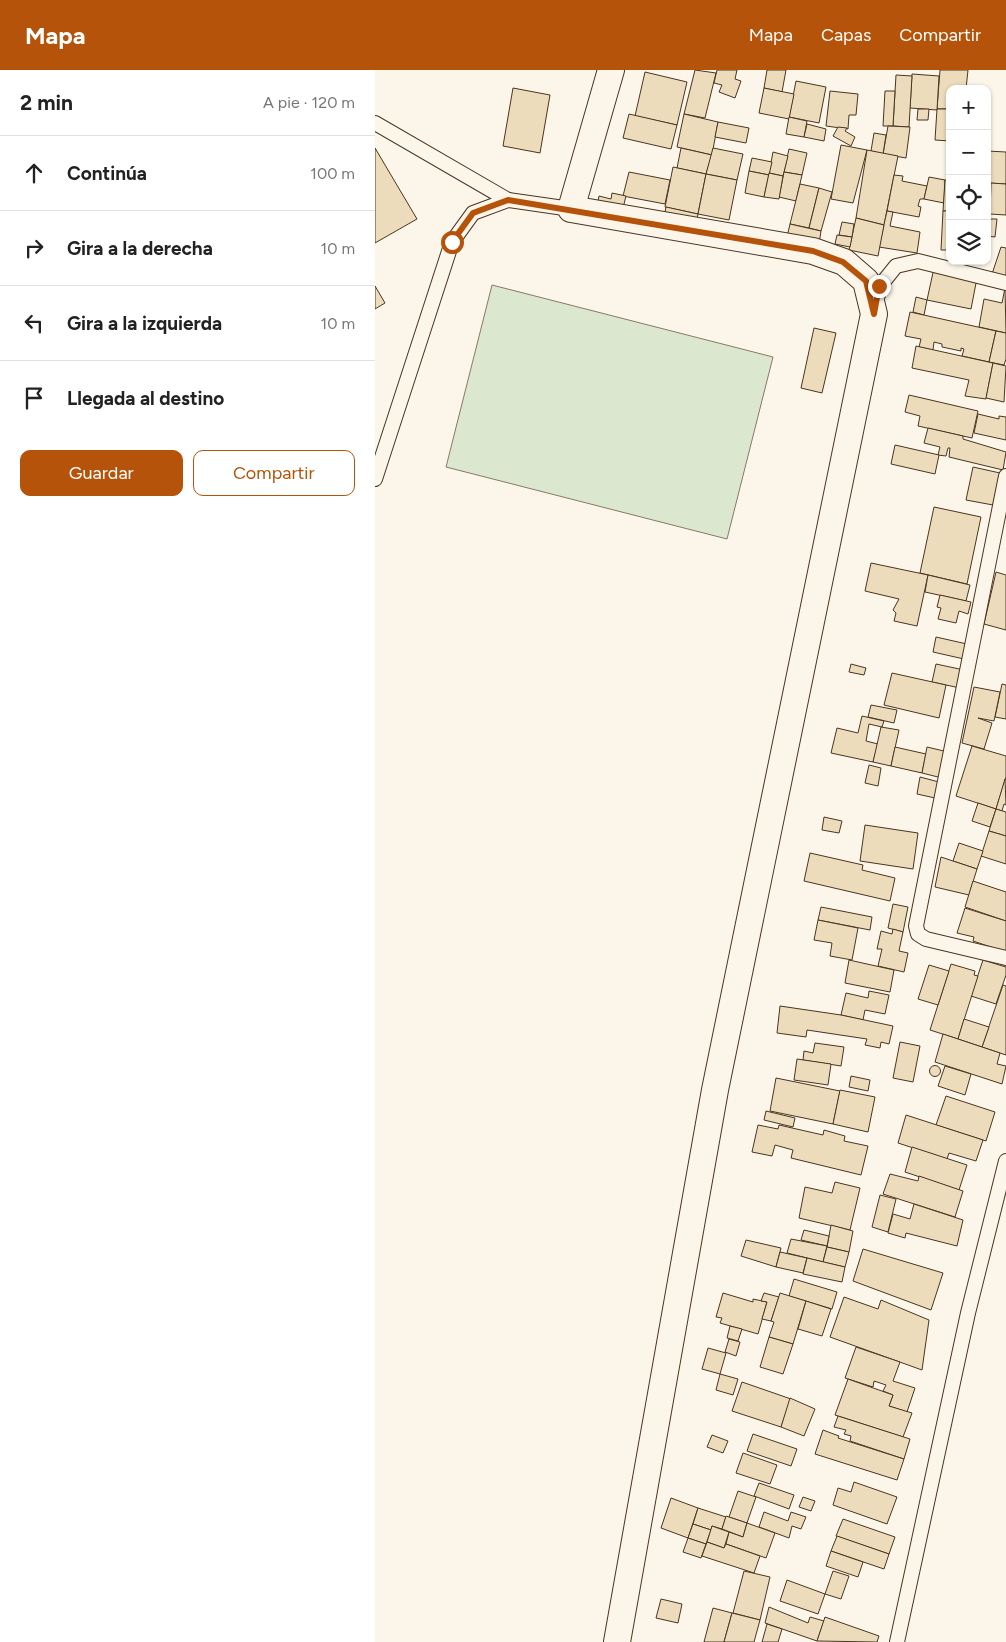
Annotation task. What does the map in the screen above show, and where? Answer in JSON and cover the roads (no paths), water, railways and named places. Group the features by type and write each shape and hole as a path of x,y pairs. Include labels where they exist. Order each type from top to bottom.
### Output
{"street":[{"path":"611,70 571,209 813,251 843,262 866,281 874,314 715,1090 617,1642"}],"lane":[{"path":"375,124 508,200 571,209"},
{"path":"375,479 452,242 473,213 508,200"},
{"path":"874,314 879,286 896,266 918,261 1006,283"},
{"path":"1006,476 917,926 918,934 926,939 1006,958"},
{"path":"897,1642 968,1313 1006,1162"}]}
